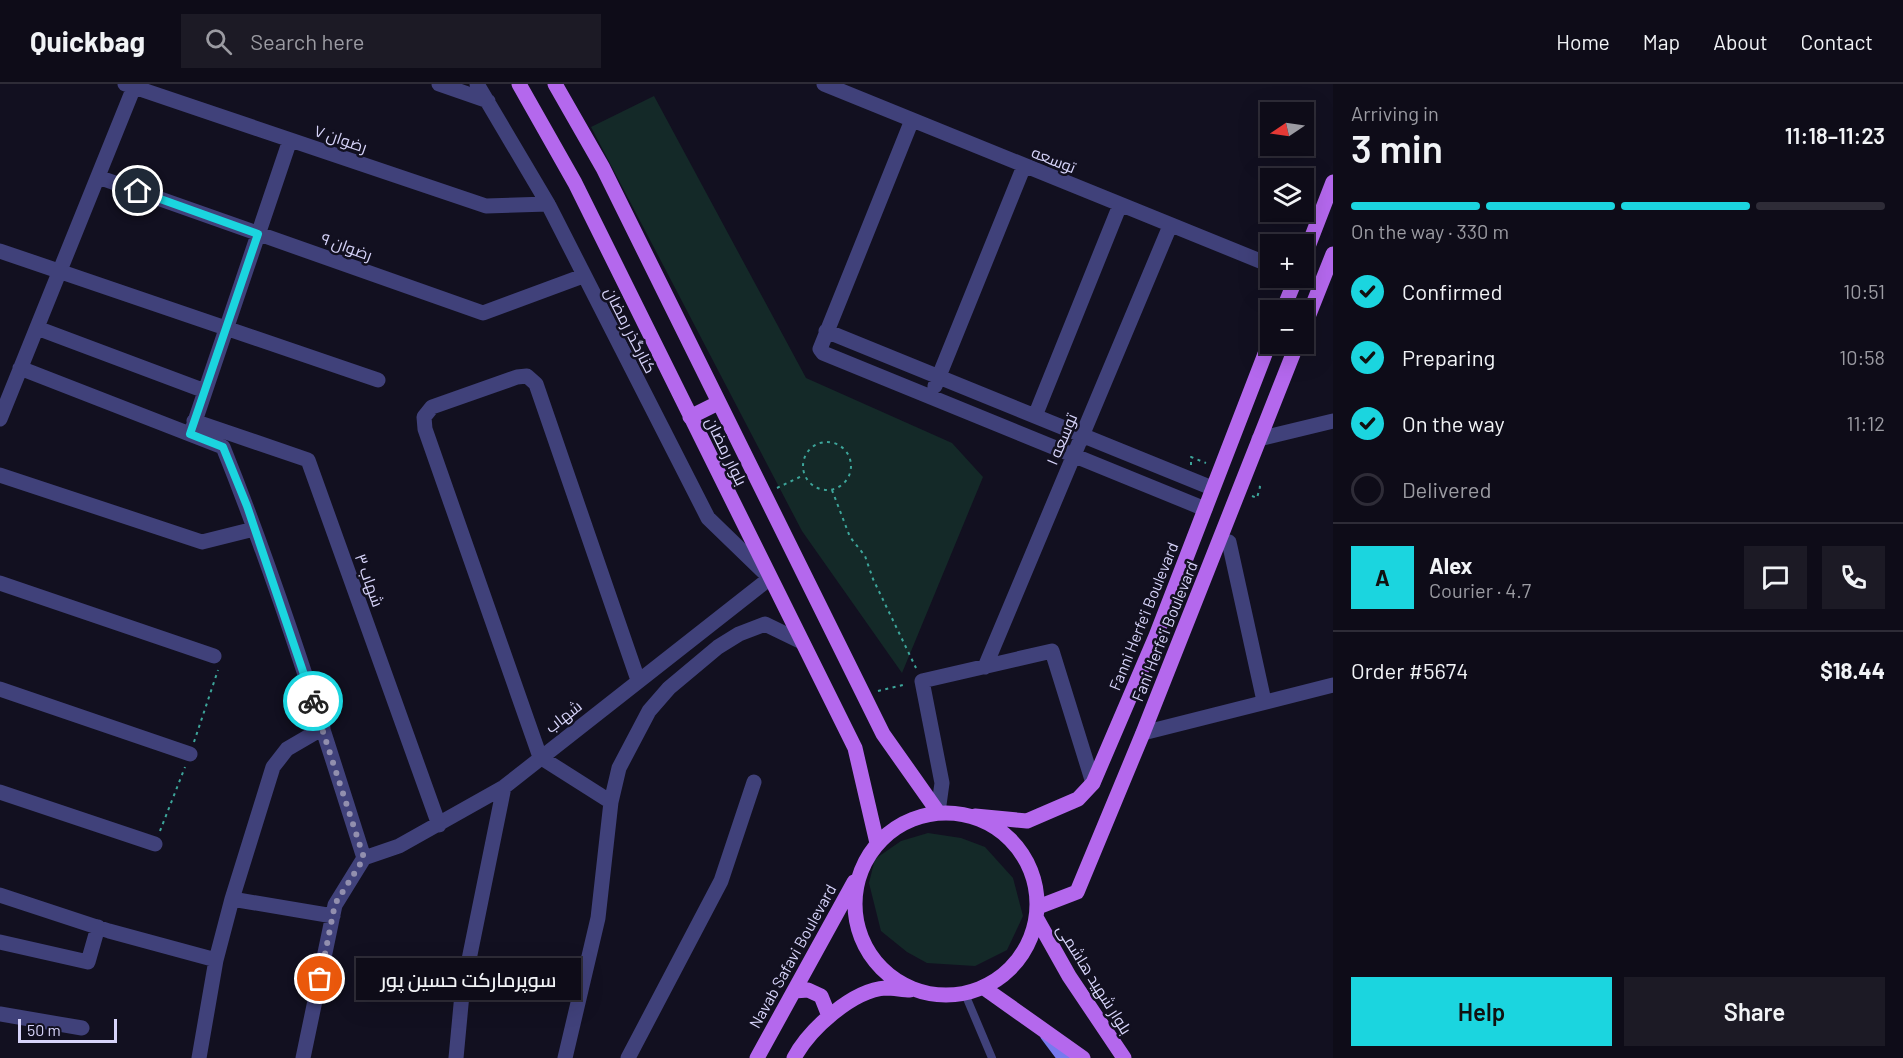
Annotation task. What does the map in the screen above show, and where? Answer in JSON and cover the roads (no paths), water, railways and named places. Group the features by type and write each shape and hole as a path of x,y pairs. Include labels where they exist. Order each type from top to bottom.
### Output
{"main road":[{"name":"بلوار رمضان","path":"519,84 575,183 855,748 877,843"},
{"name":"بلوار رمضان","path":"555,84 603,168 883,734 938,812"},
{"path":"1313,234 1333,182"},
{"path":"1314,302 1333,254"},
{"name":"Fanni Herfe'i Boulevard","path":"975,816 1028,820 1077,799 1093,783 1156,636 1265,354"},
{"name":"Fani Herfe'i Boulevard","path":"1037,913 1077,892 1143,733 1293,354"},
{"path":"690,417 718,403"},
{"path":"794,1058 803,1041 829,1016 860,996 885,988 914,990 933,995 965,994 984,988 1009,971 1027,948 1037,913 1034,878 1022,851 1001,830 975,816 938,812 904,822 877,843 860,872 854,907 862,942 883,972 914,990"},
{"name":"Navab Safavi Boulevard","path":"757,1058 860,872"},
{"name":"بلوار شهید هاشمی","path":"1037,913 1069,976 1125,1058"},
{"path":"984,988 1083,1058"},
{"path":"794,991 808,990 821,996 829,1016"}],"street":[{"path":"439,84 488,101"},
{"name":"کنارگذر رمضان","path":"477,84 548,204 708,518 770,578"},
{"name":"توسعه","path":"824,84 1260,262"},
{"path":"0,419 98,177 130,85"},
{"name":"رضوان ۷","path":"130,85 486,206 548,204"},
{"path":"912,120 820,349 1205,509"},
{"path":"192,428 290,140"},
{"path":"931,397 1024,166"},
{"name":"رضوان ۹","path":"98,177 483,314 583,276"},
{"path":"1035,416 1120,205"},
{"name":"توسعه ۱","path":"985,667 1170,226"},
{"path":"0,251 378,380"},
{"path":"37,328 205,391"},
{"path":"826,331 1212,488"},
{"path":"20,368 192,428 223,447 247,506 323,728 364,858 335,904 303,1058"},
{"path":"611,802 540,757 425,429 424,417 432,407 518,377 527,376 536,384 638,680"},
{"path":"1259,439 1333,421"},
{"name":"شهاب ۳","path":"192,428 308,460 439,825"},
{"path":"0,474 202,542 254,529"},
{"path":"1229,542 1264,701"},
{"name":"شهاب","path":"364,858 399,846 504,787 770,578"},
{"path":"0,583 214,656"},
{"path":"565,1058 598,918 611,802 619,768 649,711 698,664 739,634 765,624 802,642"},
{"path":"938,812 942,783 922,681 1052,651 1093,783"},
{"path":"1143,733 1264,701 1333,686"},
{"path":"0,689 190,754"},
{"path":"199,1058 216,960 231,899 273,767 287,748 323,728"},
{"path":"628,1058 721,881 754,782"},
{"path":"456,1058 462,994 504,787"},
{"path":"0,792 155,844"},
{"path":"0,895 98,927 216,960"},
{"path":"231,899 333,916"},
{"path":"0,942 88,962 98,927"},
{"path":"0,1014 82,1028"},
{"path":"1042,1027 1065,1058"}],"lane":[{"path":"965,994 992,1058"}],"place":[{"name":"سوپرمارکت حسین پور","path":"320,979"}]}
